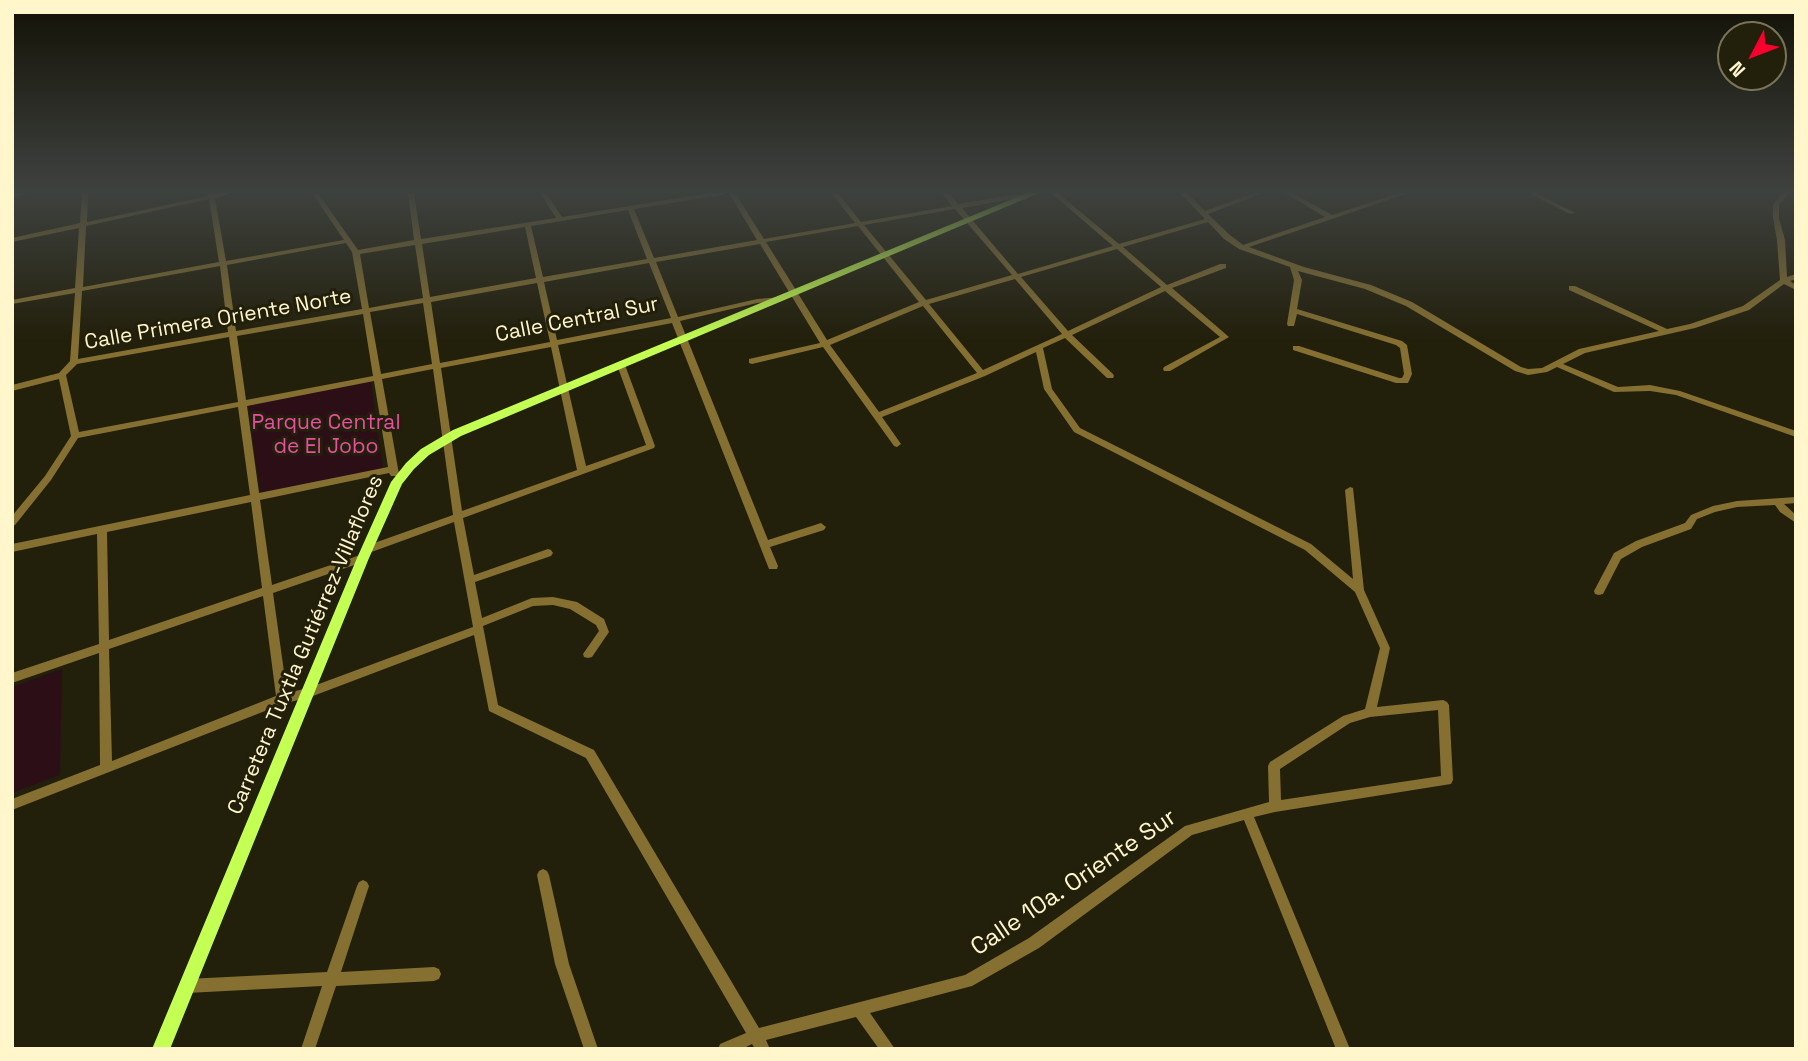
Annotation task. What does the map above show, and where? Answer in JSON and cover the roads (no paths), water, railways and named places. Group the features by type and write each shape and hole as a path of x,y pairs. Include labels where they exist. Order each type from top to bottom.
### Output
{"main road":[{"name":"Carretera Tuxtla Gutiérrez-Villaflores","path":"160,1049 298,713 309,693 395,475 448,439 683,339 740,310 781,299 917,243"}],"street":[{"path":"12,388 62,375 74,362 82,243"},
{"path":"219,243 282,699"},
{"path":"12,303 339,243"},
{"path":"12,548 255,499 395,475 368,312 356,252 349,243"},
{"path":"356,252 416,243"},
{"path":"419,243 458,516 493,708 590,754 759,1042"},
{"path":"532,243 582,471"},
{"path":"644,243 773,566"},
{"name":"Calle Primera Oriente Norte","path":"74,362 753,243"},
{"path":"762,243 825,344 897,444"},
{"path":"874,243 922,304 982,374"},
{"path":"987,243 1067,335 1110,376"},
{"path":"1114,243 1225,337 1167,369"},
{"path":"752,360 825,344 922,304 1129,243"},
{"path":"1237,243 1293,266 1368,287 1409,303 1518,369 1528,372 1559,365 1581,351 1668,332 1746,308 1784,281 1796,276"},
{"path":"1242,247 1256,243"},
{"path":"1781,243 1784,281"},
{"path":"877,416 982,374 1165,288 1223,266"},
{"path":"1290,324 1298,280 1293,266"},
{"path":"1784,281 1796,288"},
{"path":"1572,288 1668,332"},
{"name":"Calle Central Sur","path":"75,436 552,342 740,310"},
{"path":"1293,310 1399,343 1404,347 1408,374 1405,381 1399,381 1296,348"},
{"path":"1039,347 1048,389 1077,430 1308,547 1359,590"},
{"path":"12,678 268,590 458,516 651,446 621,365"},
{"path":"1559,365 1617,390 1650,388 1678,393 1796,434"},
{"path":"12,523 48,478 75,436 62,375"},
{"path":"1275,806 1274,766 1347,719 1370,712 1385,648 1359,590 1350,490"},
{"path":"1599,591 1617,556 1639,544 1688,526 1694,517 1713,509 1796,500"},
{"path":"1778,501 1783,510 1796,520"},
{"path":"764,545 821,527"},
{"path":"102,531 106,768"},
{"path":"470,580 548,553"},
{"path":"12,805 282,699 309,693 533,602 573,605 600,622 604,632 588,654"},
{"name":"Calle 10a. Oriente Sur","path":"725,1049 759,1042 859,1010 967,981 1034,943 1189,830 1275,806 1447,779 1443,705 1370,712"},
{"path":"1247,814 1343,1049"},
{"path":"543,875 562,964 591,1049"},
{"path":"308,1049 363,886"},
{"path":"187,986 434,974"},
{"path":"859,1010 888,1049"}],"park label":[{"name":"Parque Central de El Jobo","path":"326,435"}]}
